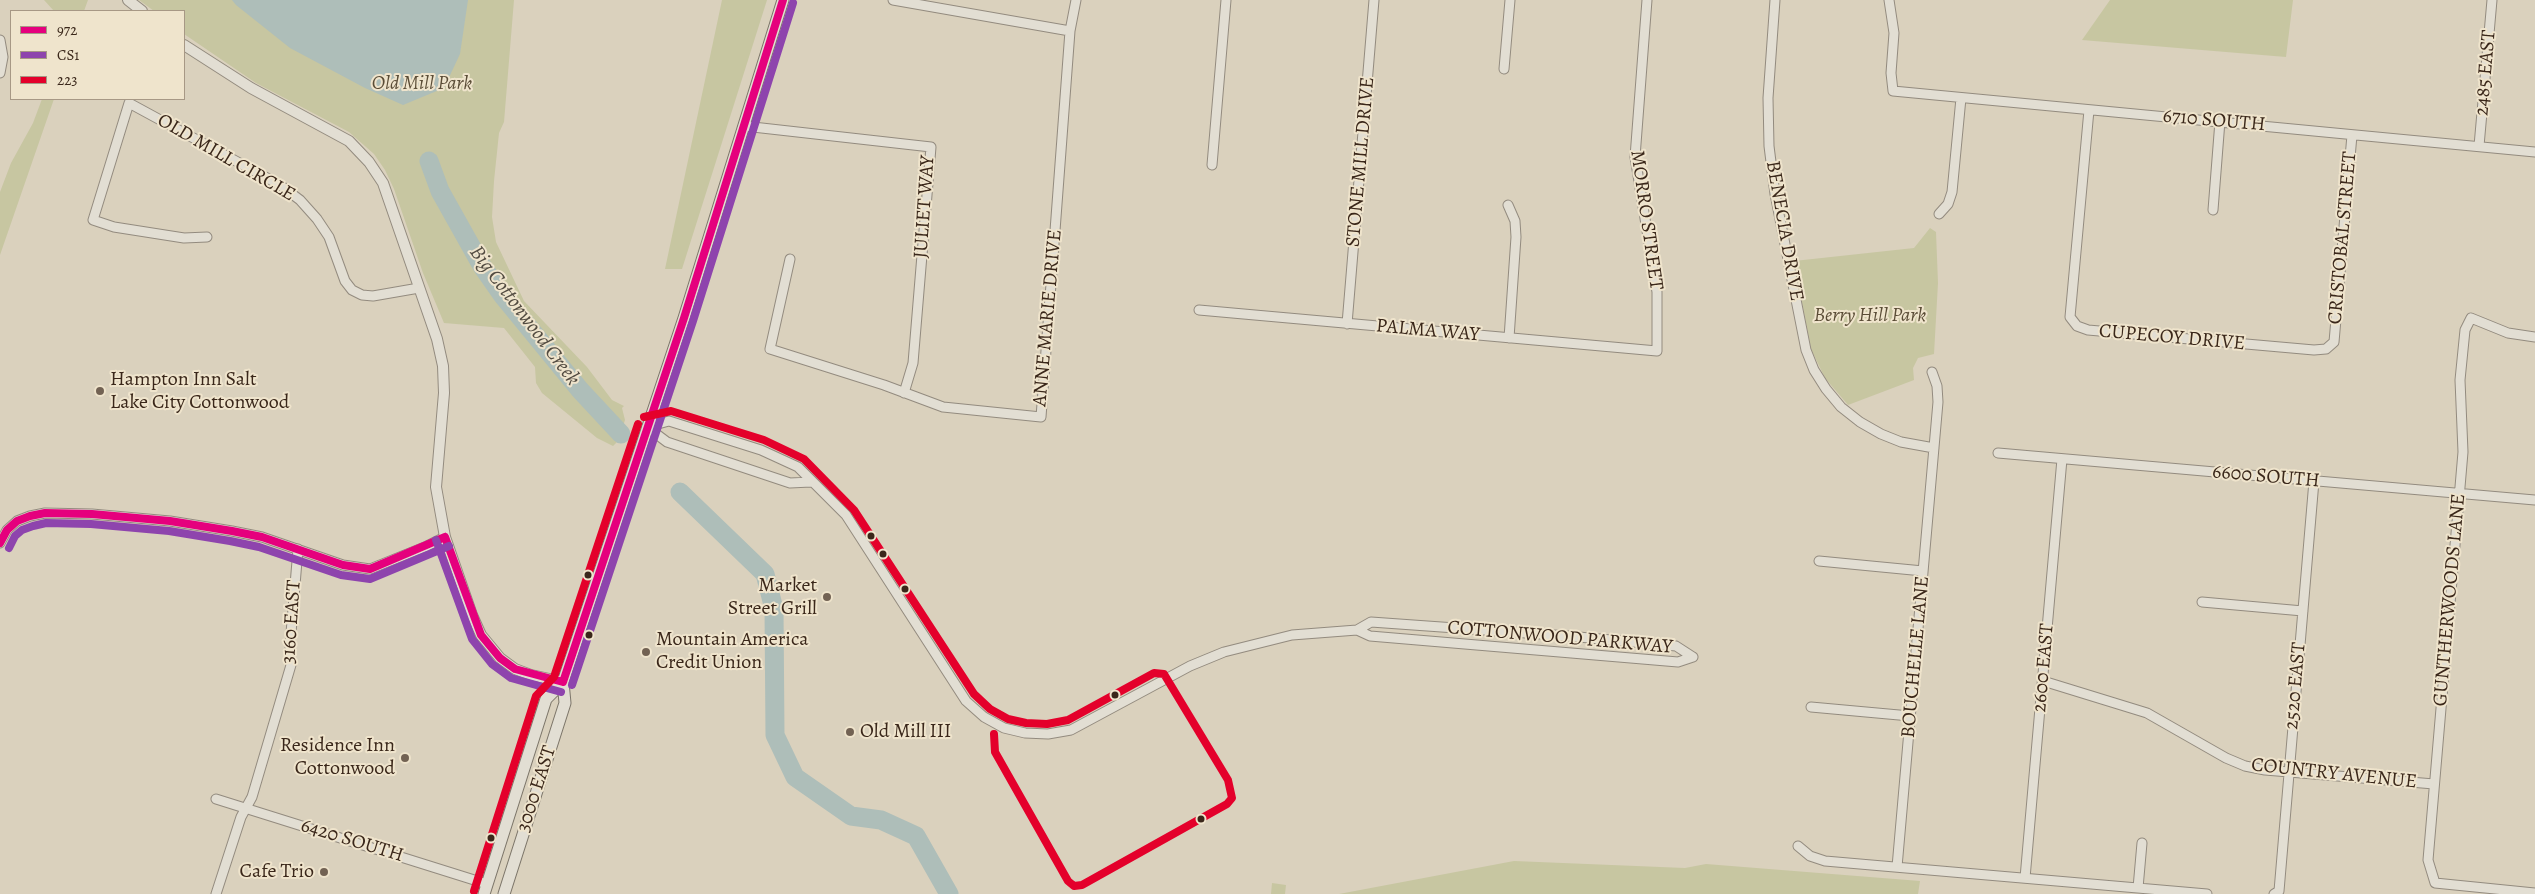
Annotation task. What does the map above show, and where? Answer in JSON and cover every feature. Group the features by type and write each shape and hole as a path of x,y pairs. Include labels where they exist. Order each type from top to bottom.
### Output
{"main road":[{"name":"3000 EAST","path":"504,894 565,703 563,682 647,428 783,0"},
{"name":"3000 EAST","path":"485,889 546,699 563,682"}],"street":[{"path":"128,0 141,10"},
{"path":"894,0 1070,31"},
{"name":"ANNE MARIE DRIVE","path":"790,259 770,349 904,392 943,408 1041,417 1070,31 1076,0"},
{"path":"1212,166 1226,0"},
{"name":"STONE MILL DRIVE","path":"1347,324 1374,0"},
{"path":"1504,69 1510,0"},
{"name":"MORRO STREET","path":"1647,0 1635,130 1635,157 1657,292 1656,351"},
{"name":"BENECIA DRIVE","path":"1775,0 1768,98 1769,146 1775,194 1806,350 1814,370 1826,389 1841,407 1860,422 1880,434 1901,442 1934,448"},
{"name":"6710 SOUTH","path":"1889,0 1894,33 1891,73 1893,91 2535,152"},
{"name":"2485 EAST","path":"2479,146 2492,0"},
{"path":"0,40 3,58 0,73"},
{"path":"185,45 251,88 350,140 369,162 383,183 437,339 443,366 444,393 436,487 445,537 481,635 500,658 515,668 531,675 563,682"},
{"path":"1939,214 1948,204 1952,192 1961,98"},
{"name":"OLD MILL CIRCLE","path":"206,237 175,236 114,227 93,220 129,103 280,185 300,200 317,219 329,237 345,281 352,290 362,295 373,296 419,288"},
{"name":"CUPECOY DRIVE","path":"2089,110 2070,317 2077,326 2088,330 2314,350 2326,349 2334,342"},
{"path":"2213,210 2220,121"},
{"name":"JULIET WAY","path":"744,126 931,147 913,363 904,392"},
{"name":"CRISTOBAL STREET","path":"2334,342 2352,135"},
{"path":"1508,205 1515,220 1516,237 1509,338"},
{"name":"PALMA WAY","path":"1199,310 1656,351"},
{"name":"GUNTHERWOODS LANE","path":"2535,337 2508,333 2471,318 2463,342 2460,380 2463,438 2428,860 2436,883 2535,893"},
{"name":"BOUCHELLE LANE","path":"1897,866 1938,402 1932,372"},
{"name":"COTTONWOOD PARKWAY","path":"647,428 669,421 761,450 798,467 846,515 966,701 984,716 1004,728 1025,733 1048,734 1071,730 1159,682 1224,652 1292,635 1357,630 1371,622 1676,646 1693,657 1678,662 1628,658 1370,636 1357,630"},
{"path":"647,428 667,442 790,483 811,482"},
{"name":"6600 SOUTH","path":"1998,453 2535,500"},
{"name":"2600 EAST","path":"2025,878 2062,459"},
{"name":"2520 EAST","path":"2276,892 2289,772 2314,481"},
{"path":"0,543 7,530 18,521 30,516 56,513 193,524 262,537 344,566 370,569 428,546 445,537"},
{"name":"3160 EAST","path":"216,894 241,817 252,798 291,665 290,645 298,549"},
{"path":"1818,561 1923,571"},
{"path":"2202,602 2303,611"},
{"name":"COUNTRY AVENUE","path":"2042,681 2147,713 2226,758 2244,766 2289,772 2434,784"},
{"path":"1811,707 1910,716"},
{"name":"6420 SOUTH","path":"216,799 485,889"},
{"path":"2138,888 2142,843"},
{"path":"1798,846 1810,856 1825,861 2207,894"}],"green space":[{"path":"44,0 88,0 84,10 53,10"},
{"name":"Old Mill Park","path":"139,0 514,0 504,122 499,133 494,181 492,217 496,242 524,301 587,367 612,400 624,406 622,408 625,420 618,441 613,446 597,438 542,393 536,383 535,367 504,328 444,323 423,273 394,189 385,170 374,154 349,132 256,83 185,35 185,10 153,10"},
{"path":"722,0 767,0 682,269 665,269"},
{"path":"2110,0 2293,0 2286,57 2082,40"},
{"path":"42,100 54,100 0,255 0,192 11,163 33,123"},
{"name":"Berry Hill Park","path":"1930,228 1936,232 1938,283 1934,354 1918,358 1913,368 1914,380 1848,405 1825,378 1811,349 1794,261 1914,248"},
{"path":"1514,861 1685,868 1706,864 1920,881 1918,894 1339,894"},
{"path":"1272,883 1286,885 1285,894 1271,894"}],"shaded area":[{"path":"232,0 468,0 460,54 444,88 403,105 365,88 290,48"}],"waterway":[{"name":"Big Cottonwood Creek","path":"429,161 440,191 482,266 503,296 580,390 621,434"},
{"name":"Big Cottonwood Creek","path":"680,492 765,574 774,609 775,735 795,777 851,816 881,820 916,836 949,894"}],"transit line":[{"name":"972","path":"563,682 684,318 783,0"},
{"name":"CS1","path":"572,685 693,321 793,3"},
{"name":"223","path":"644,417 671,411 764,440 804,459 854,510 974,694 990,709 1008,719 1026,723 1047,724 1068,720 1154,673 1164,674 1228,780 1232,798 1227,804 1082,885 1074,886 1068,881 995,752 994,734"},
{"name":"223","path":"474,891 536,696 554,677 638,424"},
{"name":"972","path":"0,543 7,530 17,521 30,516 45,513 92,514 170,521 232,531 262,537 343,565 370,569 445,537"},
{"name":"CS1","path":"9,548 15,536 22,530 33,526 46,523 91,524 169,531 230,541 259,547 341,575 370,579 449,546"},
{"name":"972","path":"445,537 481,635 500,658 515,669 563,682"},
{"name":"CS1","path":"436,540 472,639 492,664 511,678 561,692"}],"place":[{"name":"Hampton Inn Salt Lake City Cottonwood","path":"100,391"},
{"name":"Market Street Grill","path":"827,597"},
{"name":"Mountain America Credit Union","path":"646,652"},
{"name":"Old Mill III","path":"850,732"},
{"name":"Residence Inn Cottonwood","path":"405,758"},
{"name":"Cafe Trio","path":"324,872"}]}
